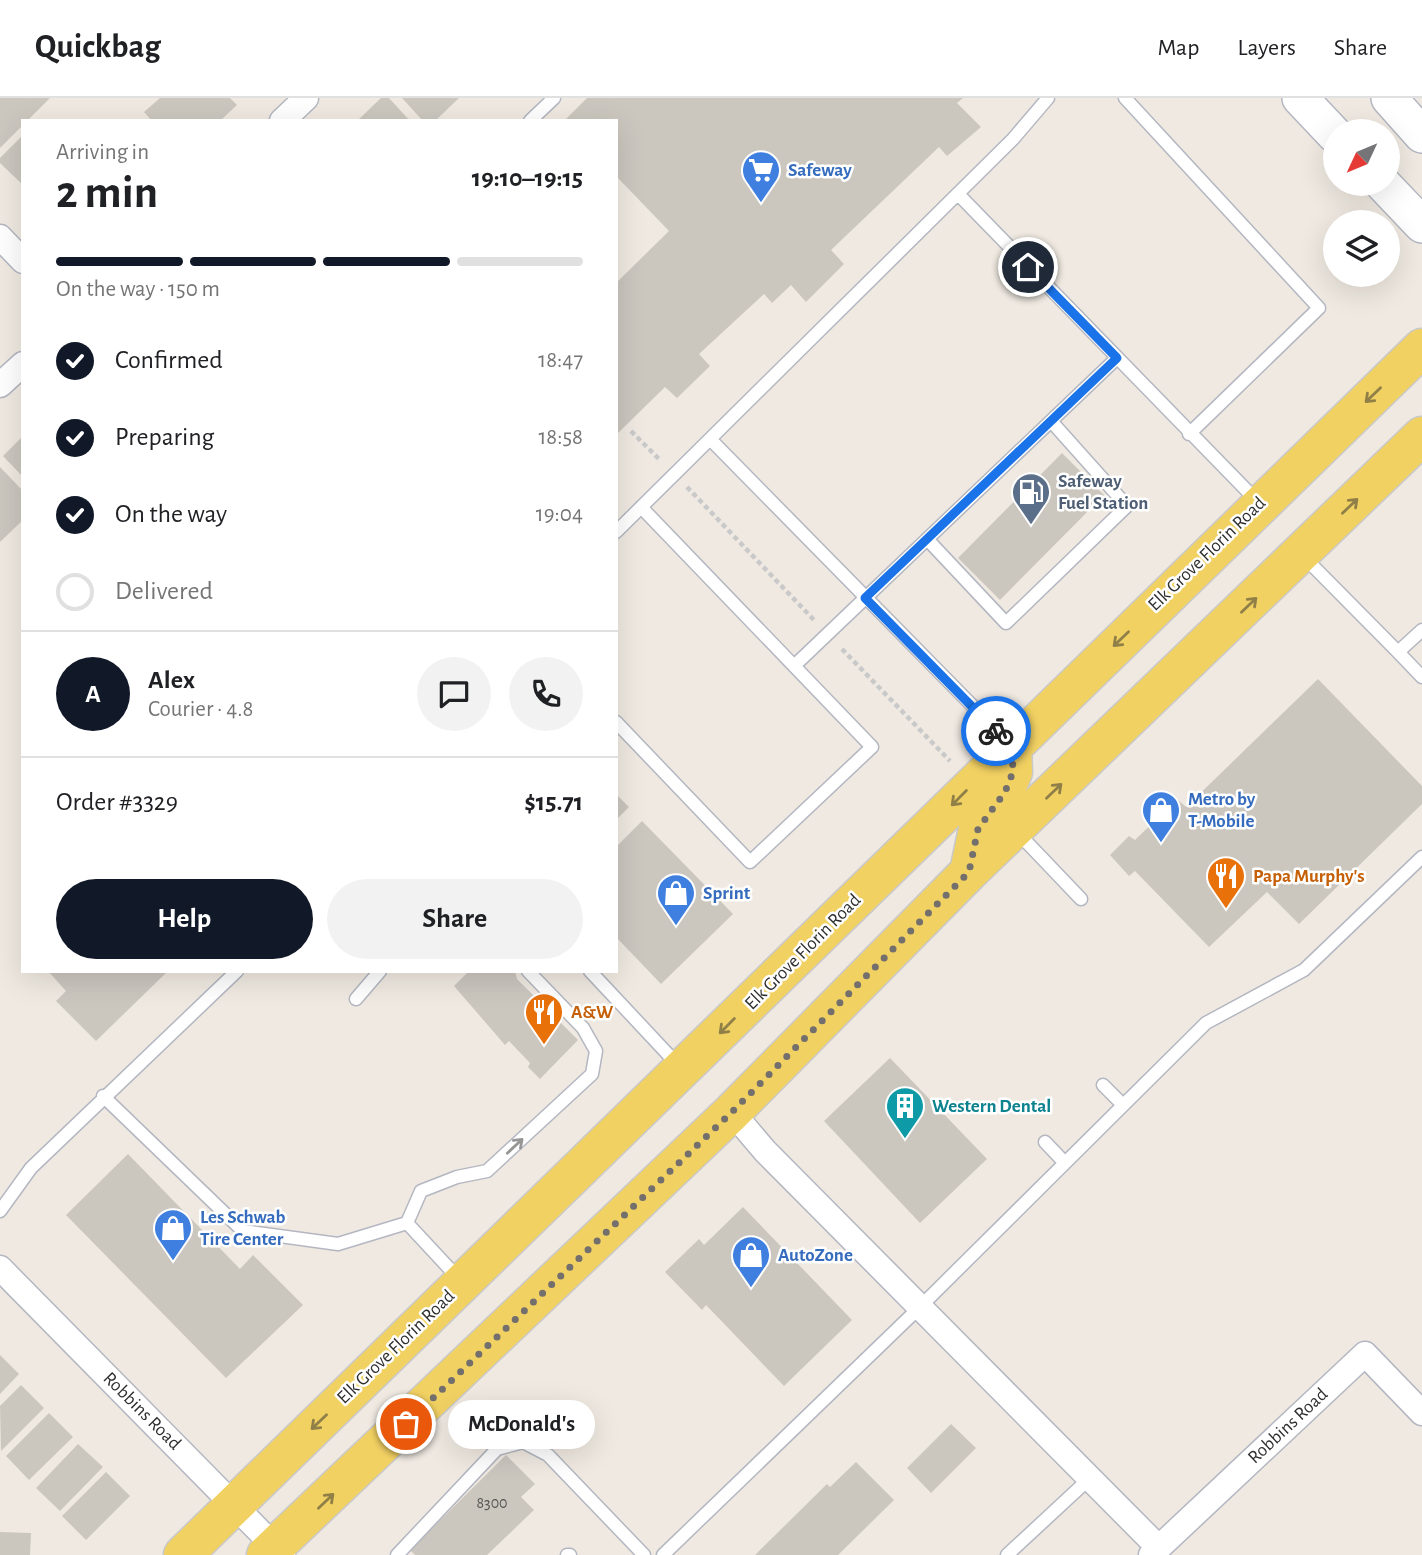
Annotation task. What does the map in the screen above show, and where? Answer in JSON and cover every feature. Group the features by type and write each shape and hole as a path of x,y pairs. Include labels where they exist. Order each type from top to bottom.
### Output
{"main road":[{"path":"1300,98 1323,122"},
{"path":"1389,98 1422,135"},
{"path":"1394,196 1422,225"},
{"name":"Elk Grove Florin Road","path":"183,1555 1422,348"},
{"path":"275,1552 732,1112 969,872 1422,436"},
{"path":"969,872 978,829 1005,792 1013,772 1012,746"}],"street":[{"path":"284,119 305,98"},
{"path":"0,237 21,259"},
{"path":"0,386 21,366"},
{"path":"732,1112 765,1151 1090,1478 1159,1553"},
{"name":"Robbins Road","path":"0,1268 234,1505 275,1552"},
{"name":"Robbins Road","path":"1159,1553 1365,1354 1422,1413"}],"lane":[{"path":"532,119 554,98"},
{"path":"618,530 1013,139 1048,98"},
{"path":"1125,98 1319,308 1189,434"},
{"path":"958,194 1189,434 1260,503"},
{"path":"794,666 1117,358"},
{"path":"927,539 1006,623 1127,506 1051,421"},
{"path":"710,439 1012,746"},
{"path":"618,724 750,862 872,747 641,507"},
{"path":"1301,554 1422,677"},
{"path":"1398,652 1422,630"},
{"path":"1014,830 1081,899"},
{"path":"663,1555 920,1307 1206,1023 1304,970 1422,857"},
{"path":"0,1211 31,1168 103,1096 235,973"},
{"path":"356,999 378,973"},
{"path":"103,1096 243,1231 338,1244 407,1223 421,1191 457,1177 487,1171 592,1074 596,1051 583,1028 530,973"},
{"path":"592,973 683,1070"},
{"path":"1103,1085 1124,1105"},
{"path":"1045,1142 1065,1163"},
{"path":"407,1223 463,1283"},
{"path":"397,1555 497,1449 523,1442 548,1455 644,1555"},
{"path":"1007,1555 1090,1478"}],"path":[{"path":"631,431 950,762"}],"building":[{"path":"0,98 50,98 29,119 21,119 21,127 0,148"},
{"path":"160,98 230,98 237,105 222,119 150,119 144,112"},
{"path":"381,98 389,98 408,119 359,119"},
{"path":"402,98 459,98 437,119 421,119"},
{"name":"Safeway","path":"587,98 963,98 957,103 981,127 947,156 939,147 831,250 844,264 806,302 791,285 772,303 764,294 699,354 710,366 677,398 665,387 618,433 618,281 669,231 618,178 618,119 566,119"},
{"path":"21,137 21,183 0,163 0,158"},
{"path":"21,438 21,475 3,456"},
{"name":"Safeway Fuel Station","path":"1062,453 1104,495 1000,600 958,558"},
{"path":"0,467 21,489 21,522 0,542"},
{"path":"1318,679 1422,786 1422,804 1299,924 1267,892 1209,947 1135,871 1129,876 1110,855 1129,836 1135,840 1177,799 1186,807"},
{"path":"618,796 629,807 618,818"},
{"path":"642,821 733,914 661,984 618,939 618,845"},
{"path":"50,973 166,973 96,1041 56,1001 66,991"},
{"path":"467,973 516,973 517,979 544,1006 549,1002 564,1016 559,1021 578,1040 540,1079 528,1067 530,1063 509,1041 505,1045 454,986"},
{"name":"Western Dental","path":"890,1058 987,1159 920,1223 824,1121"},
{"name":"Les Schwab Tire Center","path":"128,1154 240,1269 253,1255 303,1305 226,1378 66,1215"},
{"name":"AutoZone","path":"743,1207 852,1320 784,1386 706,1305 702,1310 665,1272 699,1239 704,1245"},
{"path":"0,1355 19,1374 0,1394"},
{"path":"21,1385 44,1408 1,1451 0,1406"},
{"path":"49,1413 73,1437 29,1480 6,1456"},
{"path":"951,1424 976,1448 931,1493 907,1468"},
{"path":"78,1444 103,1467 60,1511 36,1488"},
{"path":"506,1455 535,1484 521,1497 534,1510 487,1555 415,1555 410,1550"},
{"path":"856,1462 894,1500 838,1555 755,1555 827,1484 830,1487"},
{"path":"106,1472 130,1496 86,1540 62,1516"},
{"path":"0,1532 31,1533 30,1555 0,1555"}],"way so far":[{"path":"406,1424 732,1112 969,872 978,829 1005,792 1013,772 1012,746 996,731"}],"place":[{"name":"Safeway","path":"761,204"},
{"name":"Safeway Fuel Station","path":"1031,526"},
{"name":"Metro by T-Mobile","path":"1161,844"},
{"name":"Papa Murphy's","path":"1226,910"},
{"name":"Sprint","path":"676,927"},
{"name":"A&W","path":"544,1046"},
{"name":"Western Dental","path":"905,1140"},
{"name":"Les Schwab Tire Center","path":"173,1262"},
{"name":"AutoZone","path":"751,1289"},
{"name":"McDonald's","path":"406,1424"}],"route":[{"path":"996,731 865,598 1117,358 1028,267"}]}
